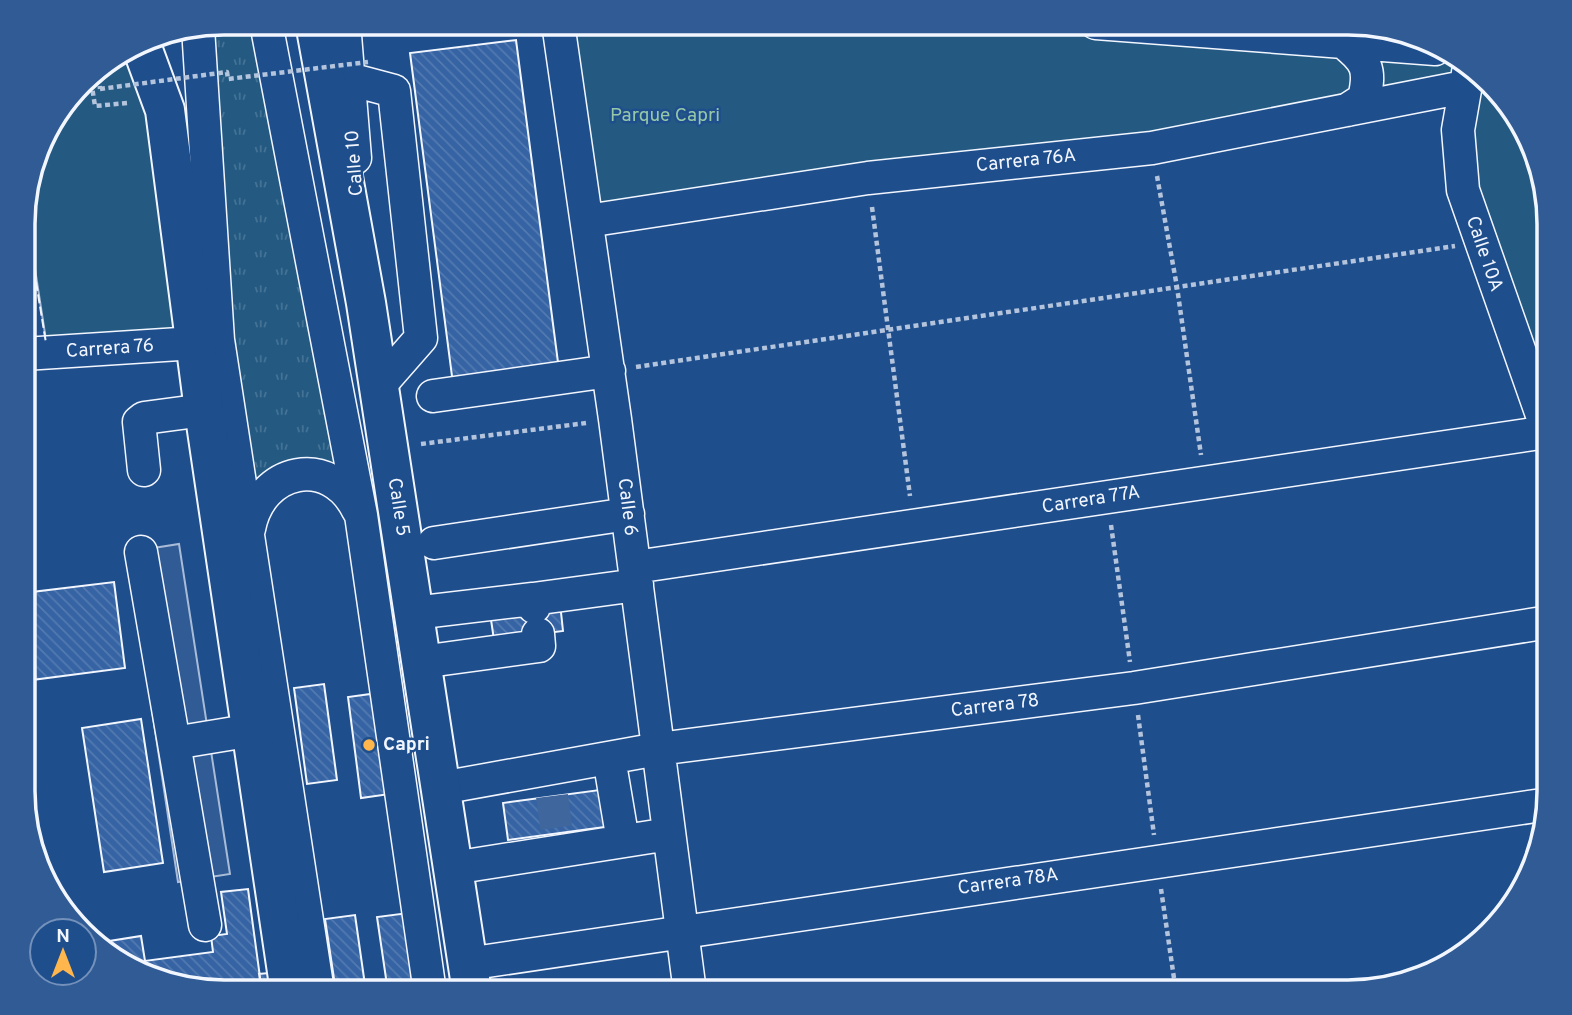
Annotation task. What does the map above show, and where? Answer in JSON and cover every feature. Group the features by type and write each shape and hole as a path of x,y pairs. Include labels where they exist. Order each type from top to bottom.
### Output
{"main road":[{"name":"Calle 5","path":"317,35 366,303 470,978"},
{"path":"149,106 163,45"},
{"path":"142,54 149,106 195,343 288,980"}],"street":[{"path":"268,35 361,515 428,980"},
{"name":"Calle 10","path":"348,35 358,70 366,303"},
{"name":"Calle 6","path":"560,35 628,514 688,980"},
{"path":"1304,35 1343,42 1416,48"},
{"path":"199,37 218,340 316,980"},
{"path":"1343,42 1361,56 1369,77 1364,99 1347,110"},
{"path":"358,70 394,92 421,338 379,386"},
{"name":"Carrera 76A","path":"587,221 868,178 1152,148 1347,110 1466,77"},
{"name":"Calle 10A","path":"1466,77 1458,130 1463,190 1537,403"},
{"name":"Carrera 76","path":"35,353 195,343"},
{"path":"433,396 608,370"},
{"path":"144,470 139,422 144,418 204,410"},
{"name":"Carrera 77A","path":"414,613 535,613 636,576 914,527 1537,436"},
{"path":"249,530 253,510 263,493 279,480 298,474 318,475 337,483 352,497 361,515"},
{"path":"434,543 628,514"},
{"path":"141,552 205,925"},
{"path":"421,662 539,646 535,613"},
{"name":"Carrera 78","path":"441,788 550,783 609,758 658,749 1134,688 1537,624"},
{"path":"174,743 253,730"},
{"path":"609,758 623,841"},
{"name":"Carrera 78A","path":"470,978 682,930 1537,806"},
{"path":"453,868 558,842 623,841 669,834"}],"path":[{"path":"99,82 100,89 227,72 228,79 358,70"},
{"path":"92,89 95,107 149,106"},
{"path":"1152,148 1177,287 1205,483"},
{"path":"868,178 914,527"},
{"path":"608,370 1480,242"},
{"path":"389,448 615,419"},
{"path":"1107,498 1174,980"}],"green space":[{"path":"268,35 361,515 318,475 253,510 199,37"},
{"name":"Parque Capri","path":"560,35 1252,35 1416,48 1453,67 1482,90 1512,130 1527,163 1537,212 1537,401 1480,242 1464,88 587,221"},
{"path":"136,57 195,343 48,353 35,269 35,224 41,175 60,129 82,99 99,82"}],"shaded area":[{"path":"179,544 230,874 178,882 128,552"}],"building":[{"path":"516,40 559,370 453,384 410,53"},
{"path":"114,582 125,668 35,680 35,592"},
{"path":"560,603 563,631 494,640 490,613"},
{"name":"Capri","path":"324,684 337,780 307,784 294,688"},
{"name":"Capri","path":"378,693 390,794 361,798 348,697"},
{"path":"141,719 163,863 104,872 82,728"},
{"path":"607,789 612,826 508,840 503,803"},
{"path":"248,889 260,980 224,980 175,974 140,961 110,941 141,936 145,961 213,952 211,936 227,934 221,892"},
{"path":"408,913 416,980 386,980 377,917"},
{"path":"355,915 364,980 334,980 325,919"},
{"path":"269,973 270,980 260,980 259,974"}],"tunnel":[{"path":"552,796 557,834"}],"fence":[{"path":"35,276 46,343"}],"place":[{"name":"Capri","path":"369,745"}]}
